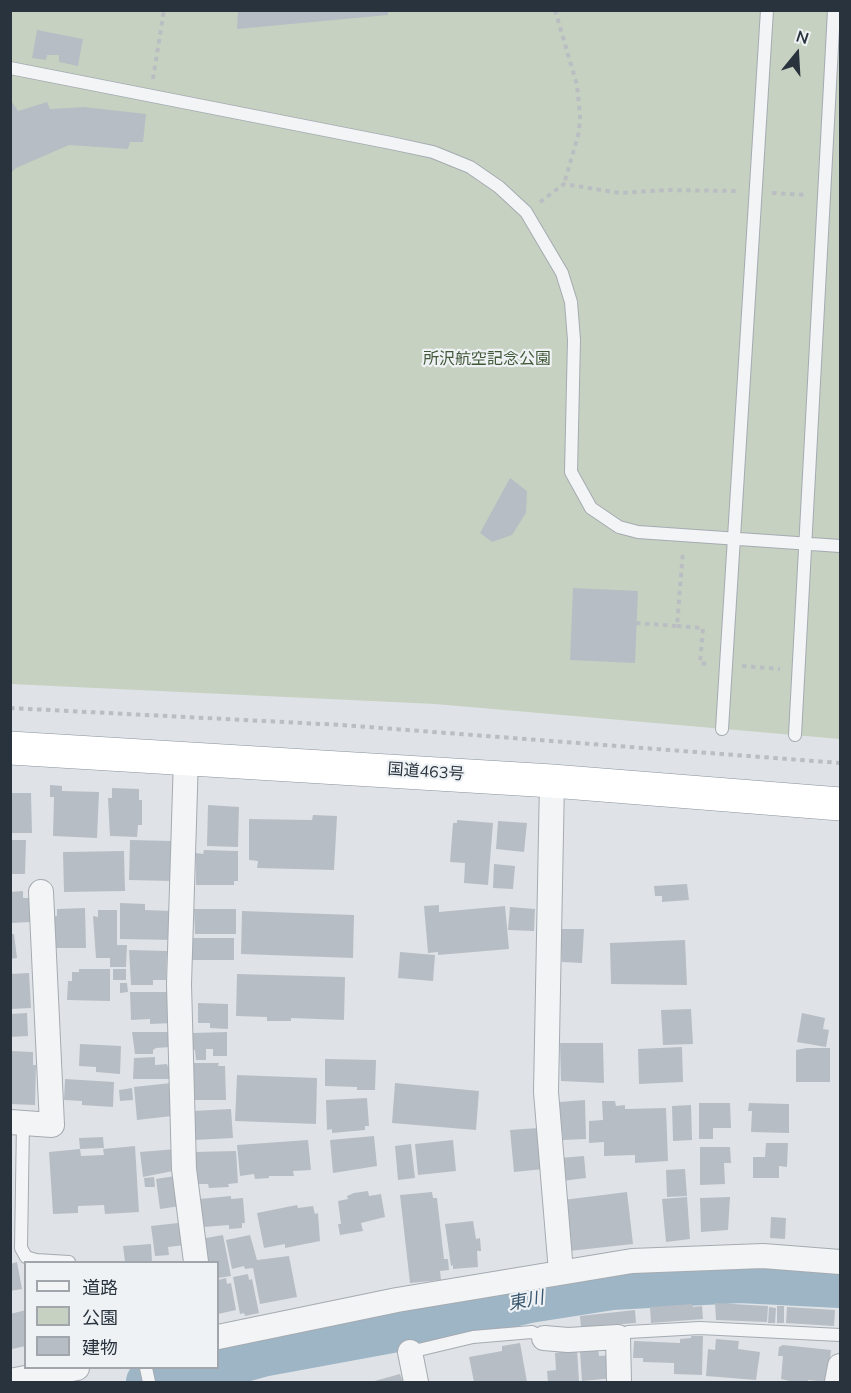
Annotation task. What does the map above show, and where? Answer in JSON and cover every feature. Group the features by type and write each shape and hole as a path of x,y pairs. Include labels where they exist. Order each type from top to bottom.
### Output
{"highway":[{"name":"国道463号","path":"10,748 552,781 840,804"}],"street":[{"path":"186,757 179,995 184,1169 196,1261"},
{"path":"552,781 546,1092 561,1272"},
{"path":"16,1123 52,1125 41,892"},
{"path":"219,1337 397,1300 632,1261 707,1256 763,1256 840,1262"},
{"path":"544,1338 568,1340 618,1337 619,1383"},
{"path":"410,1352 416,1383"},
{"path":"837,1383 840,1366"},
{"path":"10,1381 72,1369"}],"lane":[{"path":"722,729 767,10"},
{"path":"795,735 834,10"},
{"path":"10,68 433,152 470,167 499,187 526,212 562,273 571,302 574,340 569,456 576,485 591,508 619,527 638,532 840,546"},
{"path":"16,1123 21,1248 26,1257 47,1261"},
{"path":"618,1337 628,1332 700,1328 840,1335"},
{"path":"410,1352 473,1337 532,1332 544,1338"}],"path":[{"path":"155,54 164,10"},
{"path":"526,212 564,184 579,132 577,85 555,10"},
{"path":"564,184 620,193 666,190 789,194"},
{"path":"636,624 677,626 684,536"},
{"path":"10,708 354,726 840,763"}],"green space":[{"name":"所沢航空記念公園","path":"11,11 840,11 840,739 435,704 11,684"}],"building":[{"path":"238,10 388,10 388,15 237,29"},
{"path":"37,30 83,39 78,66 59,62 59,55 47,55 46,60 32,58"},
{"path":"10,99 18,111 47,102 50,109 84,107 146,114 143,142 130,142 128,149 69,145 16,168 10,174"},
{"path":"510,478 527,491 526,513 512,535 492,542 480,533"},
{"path":"573,588 638,591 635,663 570,660"},
{"path":"50,785 62,786 62,791 99,792 97,838 53,836 54,797 50,797"},
{"path":"112,788 139,789 139,800 142,800 142,825 138,825 137,837 110,836 108,798 112,798"},
{"path":"10,793 31,793 32,833 10,833"},
{"path":"208,805 239,807 238,847 207,846"},
{"path":"313,815 337,816 334,870 257,868 258,861 249,860 249,819 312,820"},
{"path":"457,820 493,823 488,885 464,883 465,863 450,862 453,823 457,823"},
{"path":"498,821 527,823 524,852 496,849"},
{"path":"10,840 26,840 25,874 10,874"},
{"path":"130,840 172,841 172,881 129,880"},
{"path":"204,850 238,851 238,881 234,881 234,885 196,885 196,853 203,854"},
{"path":"124,851 125,891 64,892 63,852"},
{"path":"494,864 515,866 513,889 493,888"},
{"path":"687,884 689,900 662,902 662,896 655,896 654,886"},
{"path":"23,891 23,898 30,898 31,922 10,923 10,892"},
{"path":"120,903 145,904 145,910 173,911 173,940 120,939"},
{"path":"439,905 439,912 505,906 509,949 438,955 438,952 428,953 424,906"},
{"path":"510,907 535,909 534,931 508,930"},
{"path":"85,908 86,948 53,948 53,916 57,916 57,909"},
{"path":"194,909 236,909 236,934 195,934"},
{"path":"98,910 117,910 117,945 127,945 126,967 110,967 110,958 96,958 93,916 98,917"},
{"path":"242,911 354,915 353,958 241,954"},
{"path":"560,929 584,929 582,963 562,962"},
{"path":"10,934 14,934 17,958 10,959"},
{"path":"192,938 234,938 234,960 192,960"},
{"path":"685,940 687,985 611,984 610,943"},
{"path":"129,950 167,951 166,980 153,980 153,985 131,985"},
{"path":"400,952 435,955 433,981 398,978"},
{"path":"79,969 110,969 110,1001 67,1000 68,981 72,981 72,972 79,972"},
{"path":"113,969 126,969 126,980 113,980"},
{"path":"29,973 31,1008 10,1009 10,974"},
{"path":"237,974 345,977 344,1020 291,1018 291,1021 267,1021 267,1017 236,1016"},
{"path":"120,983 127,983 128,992 120,993"},
{"path":"130,992 172,992 173,1023 150,1024 150,1019 131,1020"},
{"path":"198,1003 228,1004 228,1029 210,1028 210,1023 198,1023"},
{"path":"691,1009 693,1044 663,1045 661,1010"},
{"path":"27,1013 28,1036 10,1037 10,1014"},
{"path":"802,1013 825,1018 823,1029 829,1030 826,1047 797,1042"},
{"path":"132,1032 170,1032 171,1047 156,1048 153,1054 135,1054"},
{"path":"227,1032 227,1056 213,1056 213,1049 206,1049 206,1060 196,1060 195,1050 191,1050 192,1033"},
{"path":"560,1043 603,1043 604,1083 561,1081"},
{"path":"80,1044 121,1046 120,1074 96,1072 96,1067 79,1066"},
{"path":"682,1047 683,1082 639,1084 638,1049"},
{"path":"830,1048 830,1082 796,1082 796,1050"},
{"path":"10,1051 33,1052 33,1065 36,1065 35,1105 10,1104"},
{"path":"155,1057 155,1065 167,1064 171,1067 172,1079 133,1079 134,1058"},
{"path":"325,1059 376,1060 375,1090 325,1086"},
{"path":"194,1063 219,1063 218,1066 225,1066 226,1100 194,1100"},
{"path":"237,1075 317,1078 316,1124 235,1121"},
{"path":"65,1079 114,1082 113,1107 82,1105 82,1101 64,1100"},
{"path":"171,1083 172,1116 137,1120 134,1087"},
{"path":"395,1083 479,1091 476,1130 392,1123"},
{"path":"132,1088 133,1100 120,1101 119,1090"},
{"path":"367,1098 369,1126 365,1126 365,1130 332,1133 332,1129 327,1130 326,1100"},
{"path":"585,1100 586,1139 563,1140 559,1102"},
{"path":"602,1101 615,1101 616,1106 625,1105 625,1109 666,1108 668,1161 635,1163 635,1155 604,1156 604,1142 589,1143 589,1121 603,1120"},
{"path":"699,1103 730,1103 731,1128 713,1128 713,1139 699,1139"},
{"path":"749,1103 789,1104 789,1133 751,1132 752,1111 748,1111"},
{"path":"691,1105 692,1140 673,1141 672,1106"},
{"path":"231,1109 233,1138 194,1140 192,1111"},
{"path":"538,1128 544,1169 514,1172 510,1130"},
{"path":"374,1136 377,1166 333,1173 330,1140"},
{"path":"103,1137 104,1148 80,1149 79,1138"},
{"path":"308,1140 311,1170 293,1171 294,1176 269,1176 269,1178 255,1179 254,1174 240,1176 237,1145"},
{"path":"453,1140 456,1171 418,1175 415,1144"},
{"path":"766,1143 788,1143 787,1167 779,1166 779,1178 753,1178 753,1157 765,1157"},
{"path":"411,1144 415,1178 398,1180 395,1146"},
{"path":"135,1146 139,1212 105,1214 104,1205 78,1206 78,1213 53,1214 49,1152 80,1149 81,1156 104,1155 103,1149"},
{"path":"700,1147 730,1147 731,1163 724,1163 725,1184 700,1185"},
{"path":"176,1149 178,1170 143,1177 140,1152"},
{"path":"236,1151 238,1183 228,1184 229,1187 209,1188 208,1184 194,1184 194,1152"},
{"path":"584,1156 586,1178 562,1181 560,1158"},
{"path":"685,1169 687,1196 667,1197 666,1170"},
{"path":"175,1176 180,1206 160,1209 156,1179"},
{"path":"154,1177 155,1187 145,1187 144,1178"},
{"path":"368,1191 369,1196 381,1194 385,1217 361,1223 363,1231 340,1235 338,1201 348,1199 347,1196 354,1193"},
{"path":"432,1192 433,1198 437,1198 444,1259 448,1259 449,1270 440,1271 441,1280 410,1283 400,1195"},
{"path":"627,1192 633,1244 569,1251 563,1200"},
{"path":"231,1196 231,1199 243,1198 245,1223 242,1223 242,1228 229,1229 229,1225 204,1227 199,1199"},
{"path":"687,1197 690,1239 666,1242 662,1199"},
{"path":"730,1197 728,1230 701,1232 700,1198"},
{"path":"297,1205 298,1208 313,1206 315,1214 318,1213 320,1241 285,1248 285,1244 264,1248 257,1213"},
{"path":"771,1217 786,1218 785,1239 770,1238"},
{"path":"473,1221 476,1239 480,1238 481,1251 477,1251 478,1267 453,1269 445,1224"},
{"path":"178,1223 179,1229 183,1228 185,1245 168,1247 169,1255 155,1256 151,1226"},
{"path":"223,1235 231,1276 219,1278 219,1261 207,1261 206,1238"},
{"path":"250,1235 257,1260 289,1256 297,1297 260,1304 253,1268 245,1269 244,1266 232,1269 226,1240"},
{"path":"151,1244 152,1261 125,1261 123,1246"},
{"path":"17,1262 22,1289 10,1291 10,1264"},
{"path":"248,1274 249,1280 252,1279 259,1313 245,1316 244,1313 240,1314 233,1277"},
{"path":"226,1278 227,1284 231,1283 236,1310 219,1314 219,1280"},
{"path":"715,1303 768,1306 767,1322 716,1320"},
{"path":"692,1304 693,1307 702,1306 703,1319 651,1323 650,1307"},
{"path":"777,1306 784,1306 784,1323 777,1323"},
{"path":"769,1307 776,1308 775,1323 768,1323"},
{"path":"787,1307 835,1310 834,1326 786,1323"},
{"path":"24,1310 24,1346 12,1349 10,1314"},
{"path":"635,1310 636,1323 581,1327 580,1316"},
{"path":"691,1336 703,1336 702,1375 674,1374 674,1363 643,1362 643,1358 633,1358 634,1341 680,1343 680,1339 691,1338"},
{"path":"716,1339 739,1341 738,1349 760,1352 756,1380 706,1376 708,1349 715,1350"},
{"path":"520,1343 527,1382 474,1382 469,1357 502,1351 502,1346"},
{"path":"783,1345 831,1350 828,1382 808,1380 808,1382 794,1382 781,1379 783,1356 778,1356 779,1347"},
{"path":"598,1347 599,1356 613,1355 615,1378 582,1381 580,1351"},
{"path":"577,1349 579,1382 548,1382 547,1371 556,1370 555,1353"},
{"path":"400,1374 403,1382 371,1382"}],"waterway":[{"name":"東川","path":"219,1366 262,1354 425,1324 529,1300 612,1287 740,1280 840,1285"},
{"name":"東川","path":"149,1382 209,1369"}]}
